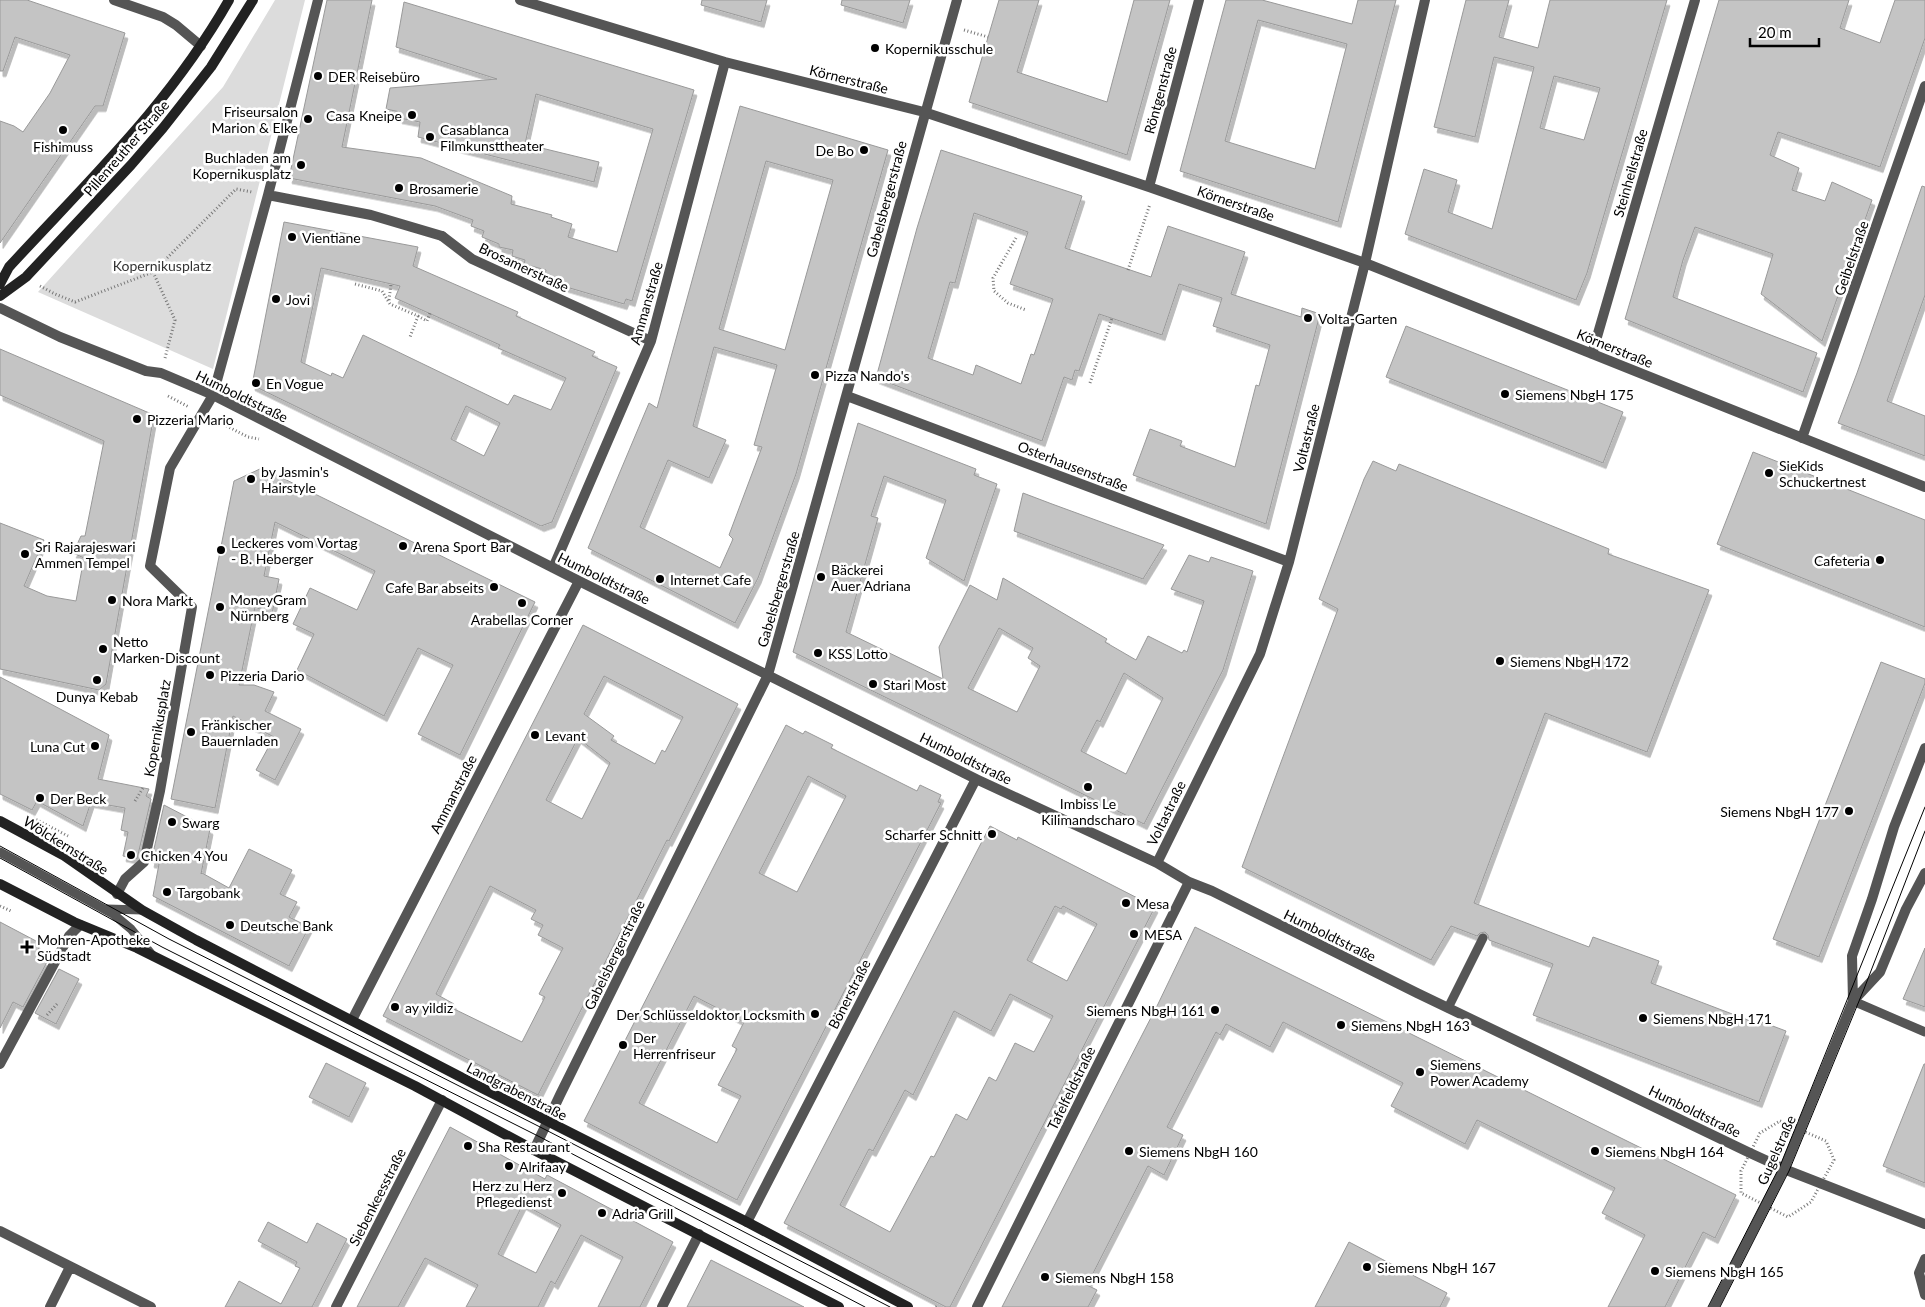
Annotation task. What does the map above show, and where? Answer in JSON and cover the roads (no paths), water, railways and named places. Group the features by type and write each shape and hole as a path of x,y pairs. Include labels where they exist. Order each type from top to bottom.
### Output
{"main road":[{"name":"Pillenreuther Straße","path":"0,284 9,267 141,125 201,46 229,0"},
{"name":"Pillenreuther Straße","path":"0,296 26,277 163,128 210,67 253,0"},
{"name":"Wölckernstraße","path":"0,821 63,855 117,894"},
{"path":"0,884 80,925 154,956 442,1100 534,1150 839,1307"},
{"name":"Landgrabenstraße","path":"117,894 142,910 547,1122 747,1222 908,1307"}],"street":[{"path":"114,0 163,18 176,25 201,46"},
{"name":"Kopernikusplatz","path":"117,894 125,879 144,862 160,790 192,607 150,566 170,468 213,395 268,195 318,0"},
{"name":"Körnerstraße","path":"520,0 725,62 924,112 1152,188 1364,263 1925,487"},
{"name":"Gabelsbergerstraße","path":"534,1150 768,675 848,396 924,112 957,0"},
{"name":"Röntgenstraße","path":"1152,188 1199,0"},
{"name":"Voltastraße","path":"1157,863 1260,654 1289,562 1364,263 1425,0"},
{"name":"Steinheilstraße","path":"1592,354 1695,0"},
{"name":"Ammanstraße","path":"553,568 652,341 725,62"},
{"name":"Geibelstraße","path":"1802,438 1925,86"},
{"name":"Brosamerstraße","path":"268,195 371,215 442,236 472,259 652,341"},
{"name":"Humboldtstraße","path":"0,308 60,337 146,371 161,373 213,395 553,568 976,779 1157,863 1189,882 1212,891 1448,1008 1784,1169 1925,1224"},
{"name":"Osterhausenstraße","path":"848,396 1289,562"},
{"name":"Ammanstraße","path":"352,1020 579,581"},
{"name":"Gugelstraße","path":"1853,1001 1852,956 1872,899 1888,844 1925,748"},
{"name":"Bönerstraße","path":"747,1222 976,779"},
{"name":"Gugelstraße","path":"1714,1307 1784,1169 1853,1001 1880,972 1906,909 1925,872"},
{"name":"Tafelfeldstraße","path":"977,1307 1189,882"},
{"path":"0,1064 69,936 80,925"},
{"name":"Siebenkeesstraße","path":"336,1307 442,1100"},
{"path":"0,1231 151,1307"},
{"path":"662,1307 699,1234"},
{"path":"1925,1259 1919,1273 1925,1295"},
{"path":"50,1307 70,1267"}],"lane":[{"path":"0,852 113,914 131,929 154,956"},
{"path":"104,909 142,910"},
{"path":"1448,1008 1483,938"},
{"path":"1853,1001 1925,1032"}],"tram line":[{"path":"1708,1307 1780,1166 1925,807"},
{"path":"1720,1307 1789,1171 1864,989 1925,831"},
{"path":"0,846 169,939 890,1307"},
{"path":"0,858 162,947 540,1137 865,1307"}],"place":[{"name":"Kopernikusschule","path":"875,48"},
{"name":"DER Reisebüro","path":"318,76"},
{"name":"Casa Kneipe","path":"412,115"},
{"name":"Friseursalon Marion & Elke","path":"308,119"},
{"name":"Fishimuss","path":"63,130"},
{"name":"Casablanca Filmkunsttheater","path":"430,137"},
{"name":"De Bo","path":"864,150"},
{"name":"Buchladen am Kopernikusplatz","path":"301,165"},
{"name":"Brosamerie","path":"399,188"},
{"name":"Vientiane","path":"292,237"},
{"name":"Jovi","path":"276,299"},
{"name":"Volta-Garten","path":"1308,318"},
{"name":"Pizza Nando's","path":"815,375"},
{"name":"En Vogue","path":"256,383"},
{"name":"Siemens NbgH 175","path":"1505,394"},
{"name":"Pizzeria Mario","path":"137,419"},
{"name":"SieKids Schuckertnest","path":"1769,473"},
{"name":"by Jasmin's Hairstyle","path":"251,479"},
{"name":"Arena Sport Bar","path":"403,546"},
{"name":"Leckeres vom Vortag - B. Heberger","path":"221,550"},
{"name":"Sri Rajarajeswari Ammen Tempel","path":"25,554"},
{"name":"Cafeteria","path":"1880,560"},
{"name":"Bäckerei Auer Adriana","path":"821,577"},
{"name":"Internet Cafe","path":"660,579"},
{"name":"Cafe Bar abseits","path":"494,587"},
{"name":"Nora Markt","path":"112,600"},
{"name":"Arabellas Corner","path":"522,603"},
{"name":"MoneyGram Nürnberg","path":"220,607"},
{"name":"Netto Marken-Discount","path":"103,649"},
{"name":"KSS Lotto","path":"818,653"},
{"name":"Siemens NbgH 172","path":"1500,661"},
{"name":"Pizzeria Dario","path":"210,675"},
{"name":"Dunya Kebab","path":"97,680"},
{"name":"Stari Most","path":"873,684"},
{"name":"Fränkischer Bauernladen","path":"191,732"},
{"name":"Levant","path":"535,735"},
{"name":"Luna Cut","path":"95,746"},
{"name":"Imbiss Le Kilimandscharo","path":"1088,787"},
{"name":"Der Beck","path":"40,798"},
{"name":"Siemens NbgH 177","path":"1849,811"},
{"name":"Swarg","path":"172,822"},
{"name":"Scharfer Schnitt","path":"992,834"},
{"name":"Chicken 4 You","path":"131,855"},
{"name":"Targobank","path":"167,892"},
{"name":"Mesa","path":"1126,903"},
{"name":"Deutsche Bank","path":"230,925"},
{"name":"MESA","path":"1134,934"},
{"name":"Mohren-Apotheke Südstadt","path":"27,947"},
{"name":"ay yildiz","path":"395,1007"},
{"name":"Siemens NbgH 161","path":"1215,1010"},
{"name":"Der Schlüsseldoktor Locksmith","path":"815,1014"},
{"name":"Siemens NbgH 171","path":"1643,1018"},
{"name":"Siemens NbgH 163","path":"1341,1025"},
{"name":"Der Herrenfriseur","path":"623,1045"},
{"name":"Siemens Power Academy","path":"1420,1072"},
{"name":"Sha Restaurant","path":"468,1146"},
{"name":"Siemens NbgH 160","path":"1129,1151"},
{"name":"Siemens NbgH 164","path":"1595,1151"},
{"name":"Alrifaay","path":"509,1166"},
{"name":"Herz zu Herz Pflegedienst","path":"562,1193"},
{"name":"Adria Grill","path":"602,1213"},
{"name":"Siemens NbgH 167","path":"1367,1267"},
{"name":"Siemens NbgH 165","path":"1655,1271"},
{"name":"Siemens NbgH 158","path":"1045,1277"}]}
